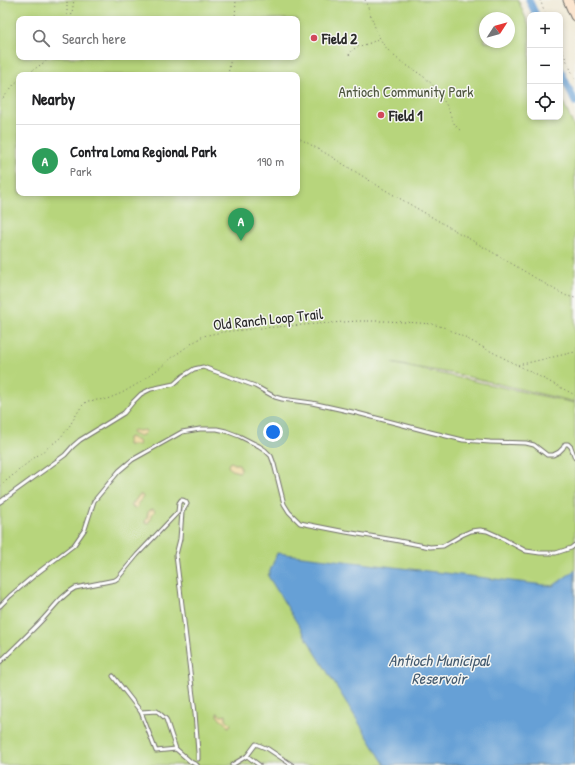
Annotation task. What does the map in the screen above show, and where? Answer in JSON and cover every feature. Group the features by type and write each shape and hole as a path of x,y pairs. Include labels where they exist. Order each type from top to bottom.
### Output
{"main road":[{"path":"568,0 575,16"}],"lane":[{"path":"0,502 65,455 80,440 124,413 141,394 151,389 174,384 194,369 203,368 255,386 282,400 312,403 463,440 526,443 534,445 547,455 554,455 559,452 564,444 568,444 571,447 575,458"},
{"path":"0,606 36,574 74,546 85,529 94,501 119,470 132,460 182,432 189,430 208,429 226,431 265,450 271,456 274,464 284,504 289,512 300,523 430,547 443,546 462,535 480,530 496,535 526,551 556,553 571,548 575,545"},
{"path":"0,662 44,618 54,605 70,591 75,588 115,580 118,578 136,555 178,512 179,503 181,500 184,500 187,504 182,512 180,539 176,555 195,713 198,759"},
{"path":"113,676 140,712 156,751 176,749"},
{"path":"140,712 157,712 166,719 176,749 191,762 197,765"},
{"path":"232,765 247,756 256,744 268,749 292,765"},
{"path":"247,756 259,765"}],"path":[{"path":"67,0 67,16"},
{"path":"71,16 74,0"},
{"path":"235,16 236,0"},
{"path":"365,0 379,38 392,54 401,62 423,75 432,84 444,101 454,124 460,130"},
{"path":"540,0 545,12"},
{"path":"349,55 352,50 379,38"},
{"path":"561,48 575,79"},
{"path":"30,72 47,60"},
{"path":"228,72 230,60"},
{"path":"0,101 16,82"},
{"path":"300,139 557,291 575,298"},
{"name":"Old Ranch Loop Trail","path":"0,486 59,439 67,430 85,403 88,401 107,399 122,393 139,384 178,352 197,340 207,335 222,332 344,322 387,321 432,324 446,328 575,395"},
{"path":"518,366 575,352"}],"green space":[{"name":"Antioch Community Park","path":"0,0 518,0 527,21 527,120 563,120 563,102 575,129 575,402 460,375 391,363 575,403 575,765 0,765"}],"sand":[{"path":"134,430 145,430 146,432 141,436 138,436 132,433"},
{"path":"130,437 138,441 139,444 128,445 128,438"},
{"path":"231,462 239,464 241,469 240,472 231,470 228,466"},
{"path":"139,495 142,495 143,498 138,503 138,507 136,509 131,506"},
{"path":"153,509 155,511 151,515 151,519 148,523 145,523 148,512"},
{"path":"218,713 221,716 226,715 226,719 231,724 230,726 228,727 225,722 220,719 217,715"}],"water":[{"name":"Antioch Municipal Reservoir","path":"277,553 553,586 575,570 575,765 385,765 268,576"}],"waterway":[{"path":"529,0 535,12"},
{"path":"563,76 575,102"}],"place":[{"name":"Field 2","path":"314,38"},
{"name":"Field 1","path":"381,115"},
{"name":"Contra Loma Regional Park","path":"241,241"}]}
